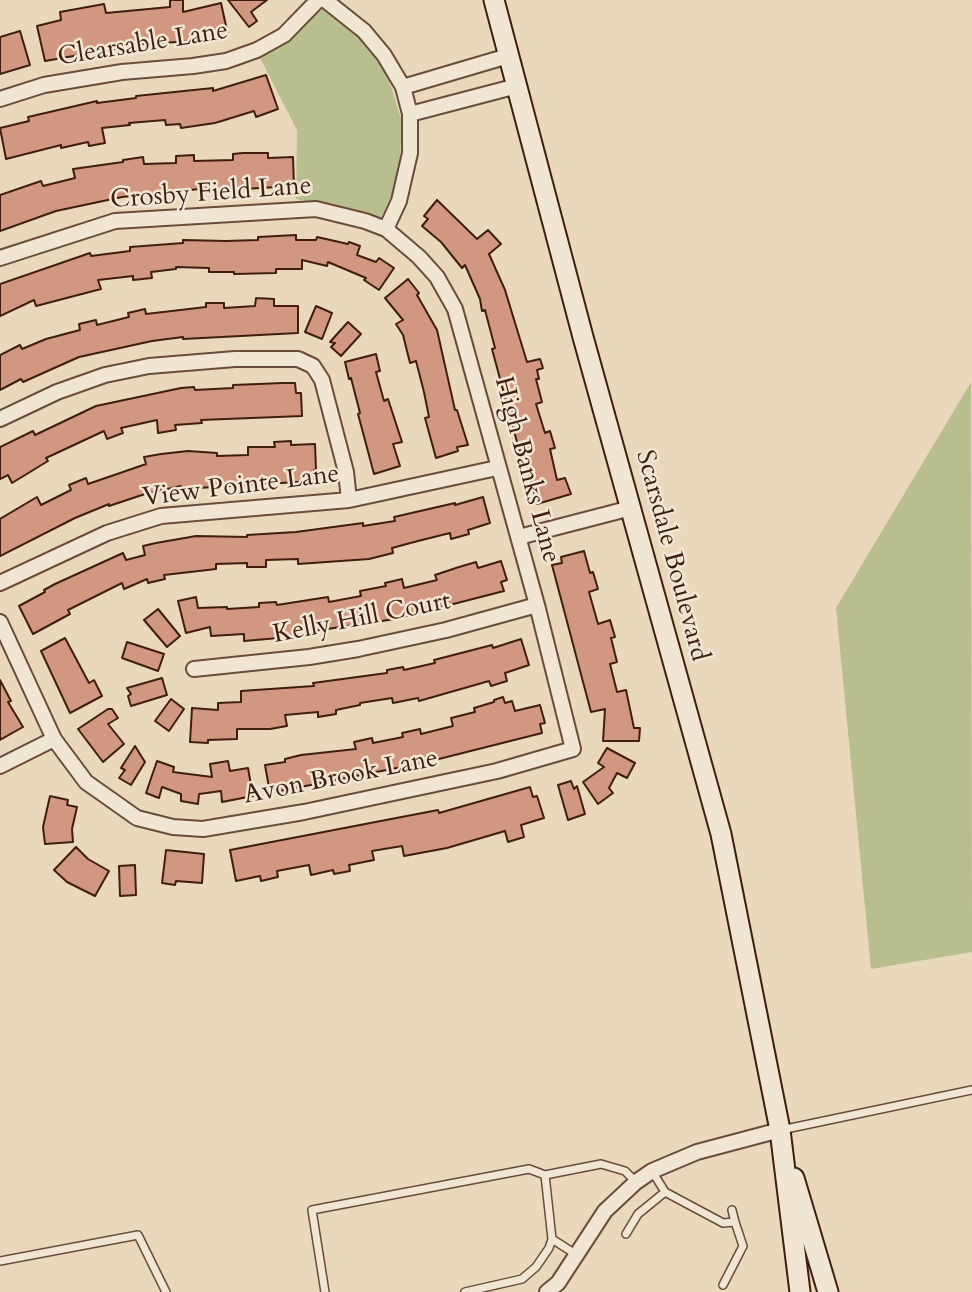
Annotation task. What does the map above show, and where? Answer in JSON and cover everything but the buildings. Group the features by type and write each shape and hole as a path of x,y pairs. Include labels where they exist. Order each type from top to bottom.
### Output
{"main road":[{"name":"Scarsdale Boulevard","path":"494,0 720,834 780,1130 800,1292"},
{"name":"Scarsdale Boulevard","path":"780,1130 828,1292"}],"street":[{"name":"Clearsable Lane","path":"0,99 44,85 122,72 226,61 257,50 284,35 318,0"},
{"path":"326,0 364,31 384,55 402,87 410,114 410,153 399,201 386,229"},
{"path":"402,87 509,56"},
{"path":"410,114 517,86"},
{"name":"Crosby Field Lane","path":"0,258 115,221 316,209 386,229"},
{"name":"High Banks Lane","path":"386,229 419,257 436,277 456,309 490,432 497,468 519,537 573,749"},
{"path":"0,419 57,391 105,375 149,366 235,359 298,359 313,366 323,380 349,500"},
{"name":"View Pointe Lane","path":"0,583 107,533 161,516 349,500 497,468"},
{"path":"519,537 631,508"},
{"name":"Kelly Hill Court","path":"194,669 256,664 358,649 537,606"},
{"name":"Avon Brook Lane","path":"0,622 54,739 86,782 137,818 173,827 203,830 408,790 510,767 573,749"},
{"path":"0,766 54,739"},
{"path":"547,1292 558,1283 605,1211 636,1182 652,1171 697,1152 780,1130"}],"lane":[{"path":"780,1130 972,1090"},
{"path":"325,1292 312,1210 529,1169 545,1175 601,1164 625,1171 636,1182"},
{"path":"652,1171 665,1192 723,1223 735,1222"},
{"path":"465,1292 491,1289 522,1279 536,1267 549,1248 552,1239 545,1175"},
{"path":"626,1234 638,1214 665,1192"},
{"path":"723,1285 743,1246 732,1210"},
{"path":"0,1261 138,1235 166,1292"},
{"path":"552,1239 578,1255"}],"green space":[{"path":"320,8 345,23 373,50 390,83 402,122 400,159 392,195 381,217 347,216 319,204 296,199 297,130 260,58 284,45"},
{"path":"971,382 972,952 871,969 836,608"}]}
